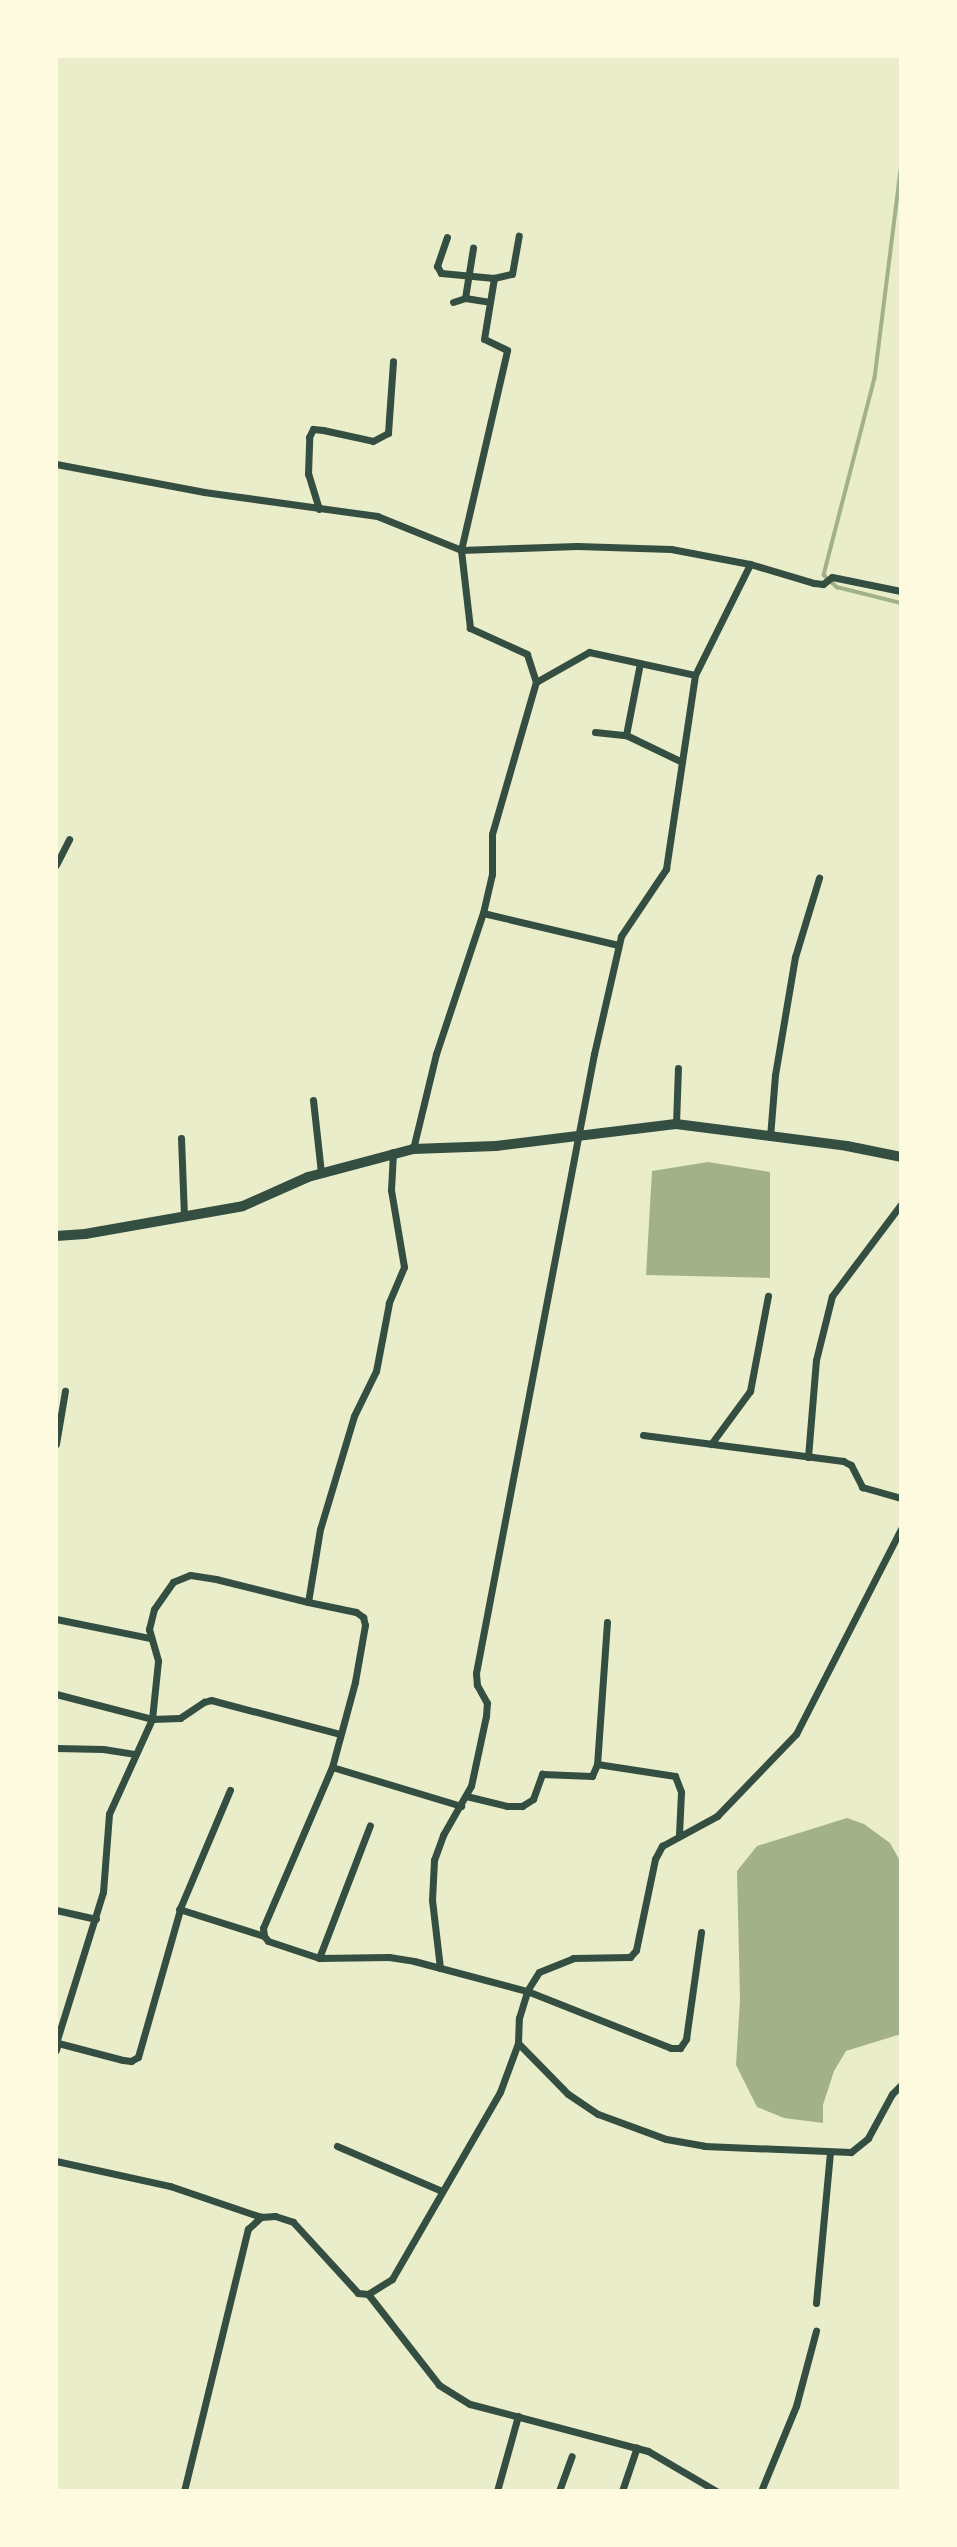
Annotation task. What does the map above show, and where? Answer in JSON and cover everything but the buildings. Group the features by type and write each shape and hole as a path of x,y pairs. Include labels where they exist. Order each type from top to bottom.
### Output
{"street":[{"path":"447,237 437,266 441,273 494,278 512,274 519,236"},
{"path":"465,298 473,248"},
{"path":"412,1149 443,1030 483,913 492,874 492,834 536,682 527,654 470,628 461,550 508,350 484,339 494,278"},
{"path":"453,302 465,298 490,302"},
{"path":"319,509 308,474 309,437 313,429 373,441 388,433 393,361"},
{"path":"56,464 204,492 377,516 461,550 577,546 671,549 750,564 822,584 832,577 901,591"},
{"path":"440,1968 432,1900 434,1860 443,1835 466,1796 486,1716 487,1703 477,1685 476,1673 492,1577 618,945 626,927 666,869 695,675 750,564"},
{"path":"536,682 589,652 695,675"},
{"path":"626,735 640,663"},
{"path":"595,732 626,735 682,762"},
{"path":"56,865 69,839"},
{"path":"770,1137 775,1075 796,957 819,878"},
{"path":"483,913 618,945"},
{"path":"676,1124 678,1068"},
{"path":"313,1100 321,1173"},
{"path":"56,1236 243,1206 321,1173 394,1152 578,1138 676,1124 901,1157"},
{"path":"181,1138 184,1217"},
{"path":"308,1601 320,1529 354,1416 376,1371 389,1303 404,1267 391,1190 394,1152"},
{"path":"808,1457 816,1360 832,1296 901,1204"},
{"path":"711,1444 750,1391 768,1296"},
{"path":"56,1444 65,1391"},
{"path":"643,1435 850,1465 862,1488 901,1498"},
{"path":"56,2161 170,2186 261,2217 275,2216 293,2222 358,2293 368,2294 392,2279 500,2092 518,2043 519,2018 527,1991 539,1972 573,1958 630,1957 640,1940 656,1859 662,1846 717,1816 796,1734 901,1529"},
{"path":"230,1790 179,1909 138,2057 131,2061 122,2060 57,2045 96,1919 106,1867 108,1814 152,1719 158,1661 149,1638 155,1609 173,1582 190,1575 356,1612 363,1617 365,1625 355,1682 332,1767 264,1928 264,1936"},
{"path":"56,1619 149,1638"},
{"path":"466,1796 508,1806 522,1806 533,1799 539,1777 544,1772 592,1776 597,1764 607,1622"},
{"path":"56,1694 152,1719 180,1717 211,1700 340,1734"},
{"path":"56,1748 91,1748 136,1754"},
{"path":"597,1764 675,1776 681,1792 679,1835"},
{"path":"332,1767 461,1806"},
{"path":"319,1958 370,1825"},
{"path":"179,1909 264,1936 268,1941 319,1958 389,1957 527,1991 671,2048 680,2048 687,2039 701,1932"},
{"path":"56,1910 96,1919"},
{"path":"518,2043 568,2094 598,2114 666,2139 704,2146 850,2152 859,2147 892,2094 901,2085"},
{"path":"337,2146 442,2191"},
{"path":"817,2303 830,2153"},
{"path":"184,2491 243,2238 261,2217"},
{"path":"368,2294 439,2385 470,2404 637,2447 716,2491"},
{"path":"761,2491 796,2406 816,2331"},
{"path":"497,2491 518,2416"},
{"path":"622,2491 637,2447"},
{"path":"559,2491 572,2456"}],"shaded area":[{"path":"708,1162 770,1172 770,1278 646,1275 652,1171"},
{"path":"847,1818 864,1824 890,1843 900,1861 901,2034 846,2051 834,2071 823,2105 823,2123 784,2118 757,2107 736,2065 740,2000 737,1871 757,1846"}],"waterway":[{"path":"901,170 875,378 824,575 837,587 901,603"}]}
